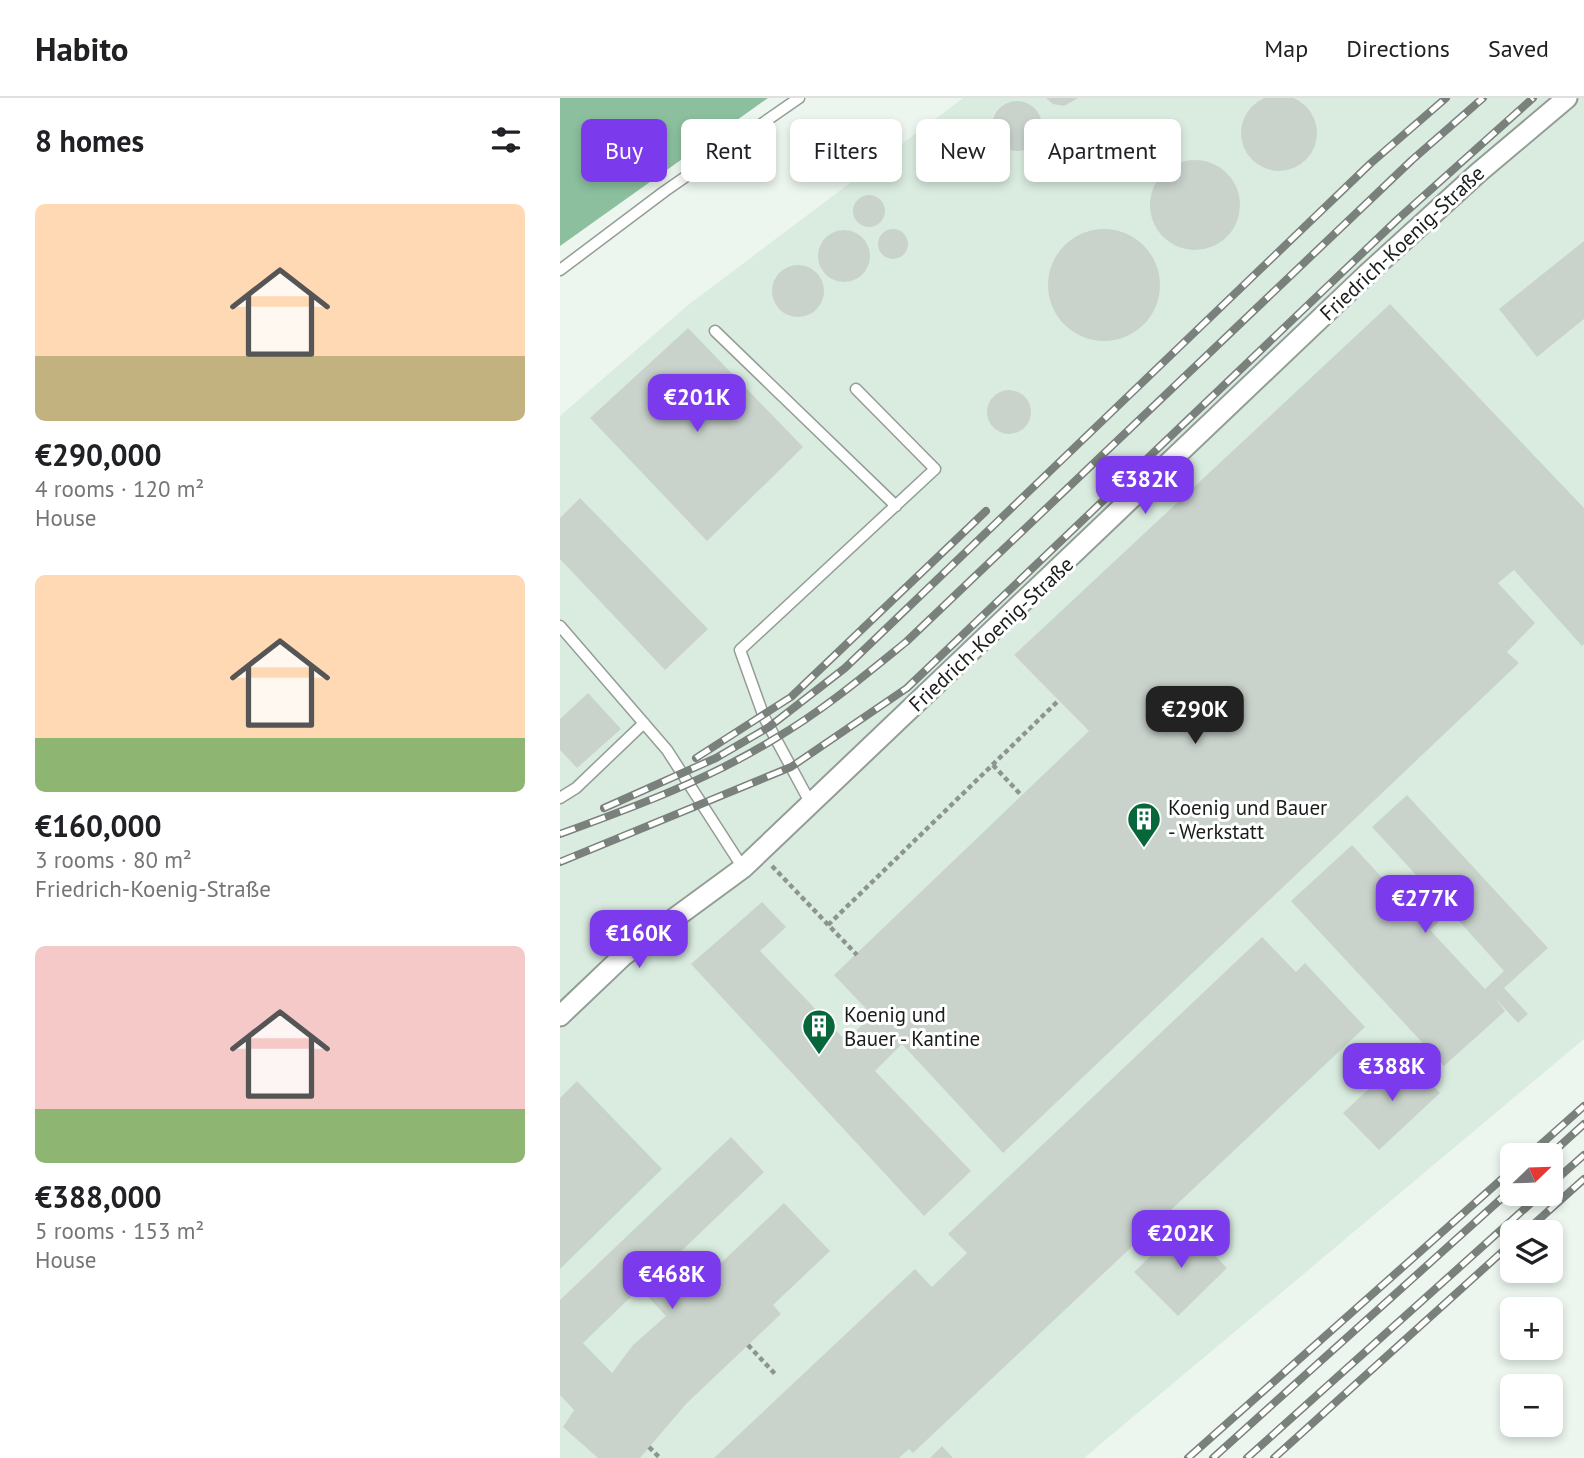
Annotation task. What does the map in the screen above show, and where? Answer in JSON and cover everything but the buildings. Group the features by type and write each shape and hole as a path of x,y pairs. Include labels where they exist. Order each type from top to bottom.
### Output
{"street":[{"name":"Friedrich-Koenig-Straße","path":"560,1016 624,956 760,853 1367,274 1478,173 1567,98"}],"lane":[{"path":"560,271 686,176 799,98"},
{"path":"715,331 896,506"},
{"path":"811,804 759,705 740,650 935,469 856,390"},
{"path":"560,625 667,750 743,868"},
{"path":"560,798 576,788 644,723"}],"path":[{"path":"828,926 1058,701"},
{"path":"993,765 1022,796"},
{"path":"760,853 857,955"},
{"path":"748,1345 776,1376"},
{"path":"649,1447 660,1458"}],"shaded area":[{"path":"560,98 768,98 738,119 681,119 681,160 667,170 667,119 581,119 581,182 650,182 560,246"},
{"path":"963,98 1584,98 1584,1039 1084,1458 560,1458 560,416 688,305 851,182 902,182 902,144 916,133 916,182 1010,182 1010,119 935,119"}],"railway":[{"path":"604,808 716,758 769,727 845,668 1371,163 1446,98"},
{"path":"560,834 670,792 724,767 793,728 874,668 906,642 1412,160 1483,98"},
{"path":"560,862 791,767 907,688 1398,219 1533,98"},
{"path":"696,758 791,697 986,511"},
{"path":"1542,1143 1584,1106"},
{"path":"1563,1143 1584,1124"},
{"path":"1563,1174 1584,1155"},
{"path":"1538,1220 1584,1179"},
{"path":"1188,1458 1500,1181"},
{"path":"1213,1458 1500,1200"},
{"path":"1247,1458 1528,1206"},
{"path":"1274,1458 1500,1254"}],"place":[{"name":"Koenig und Bauer - Werkstatt","path":"1144,849"},
{"name":"Koenig und Bauer - Kantine","path":"819,1056"}]}
